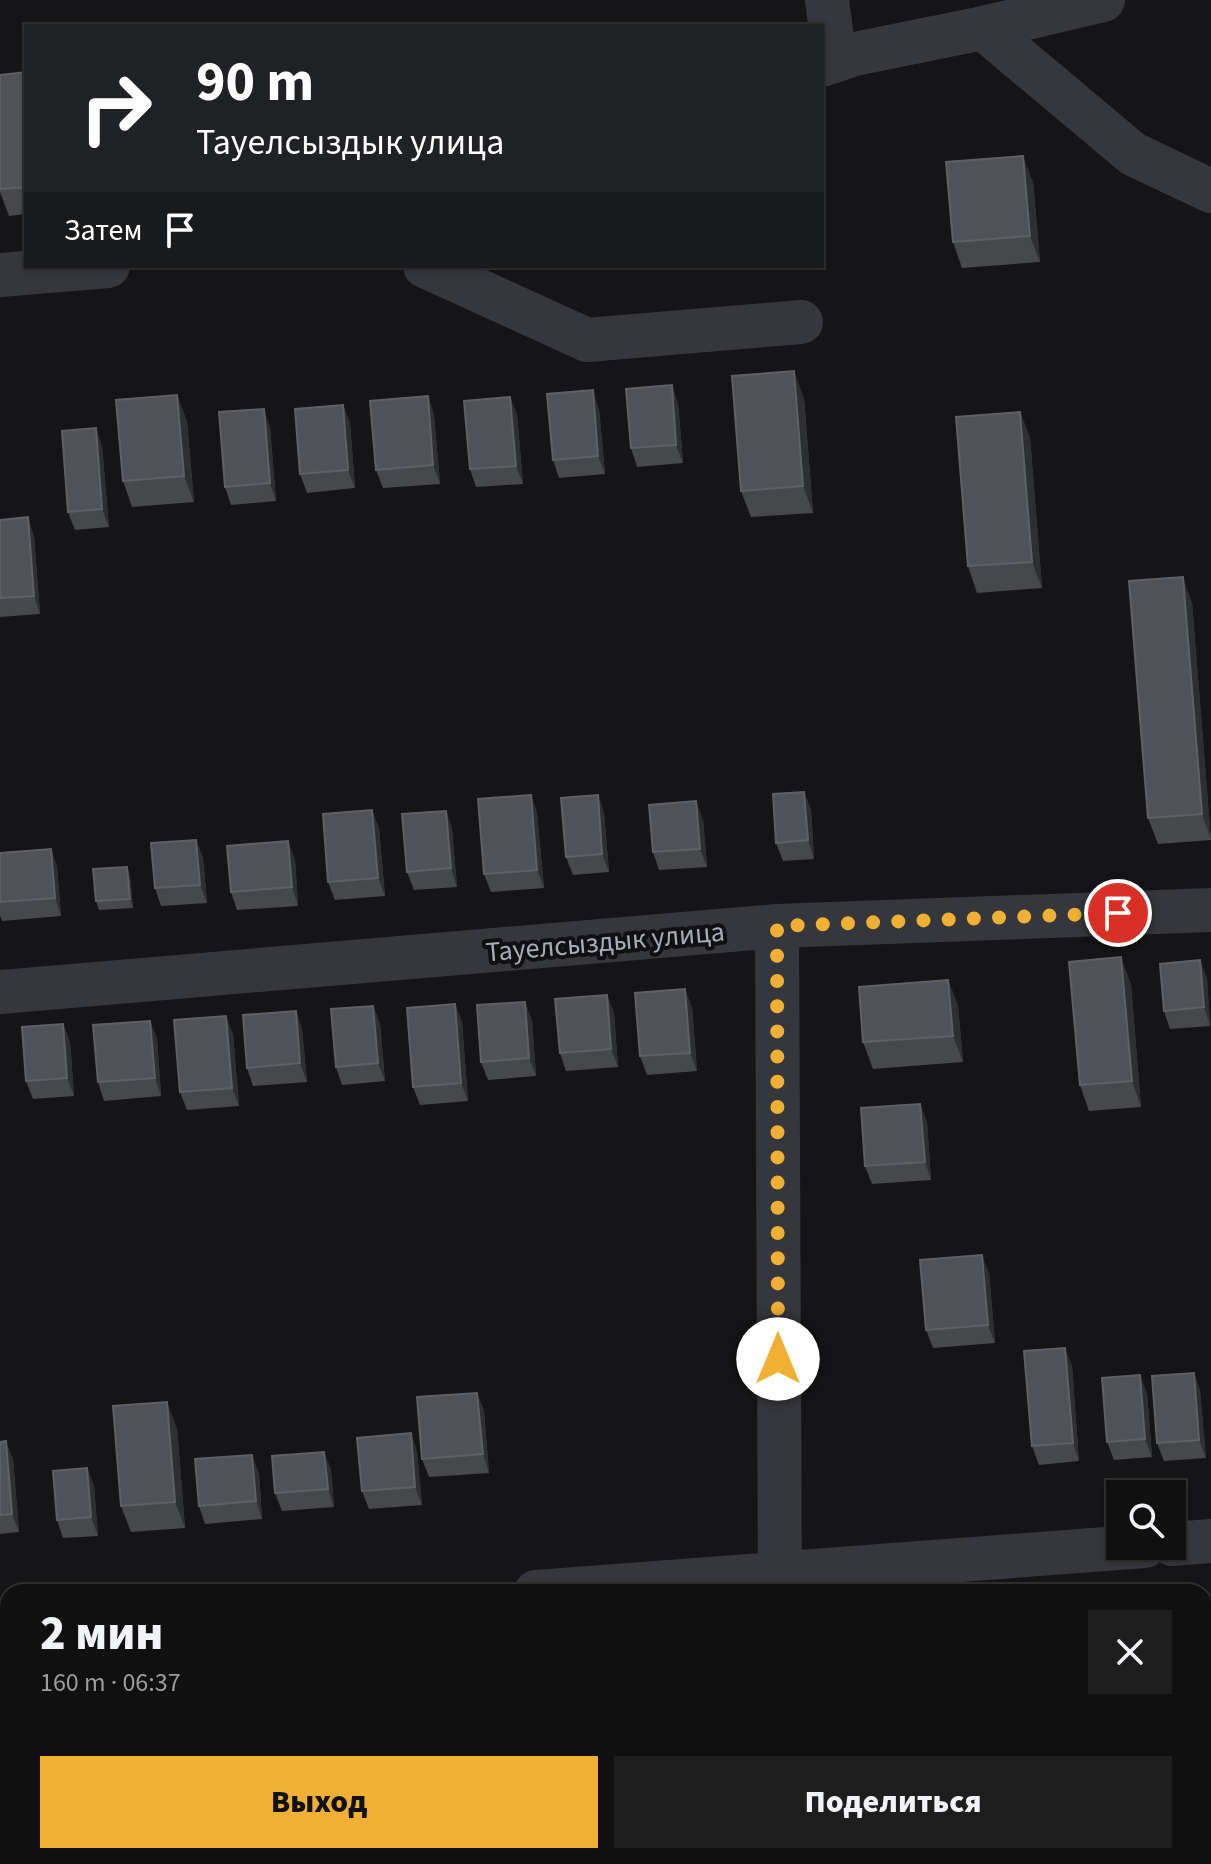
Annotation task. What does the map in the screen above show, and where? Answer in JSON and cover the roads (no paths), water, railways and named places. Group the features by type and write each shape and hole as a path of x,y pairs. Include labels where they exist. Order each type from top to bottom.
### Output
{"street":[{"path":"827,0 829,63 855,54 1103,0"},
{"path":"983,28 1133,154 1211,191"},
{"path":"0,275 84,268"},
{"path":"429,268 587,340 801,322"},
{"name":"Тауелсыздык улица","path":"0,992 777,926 1211,910"},
{"path":"777,926 779,1583"},
{"path":"1186,1543 1211,1541"},
{"path":"752,1584 1106,1550"}]}
